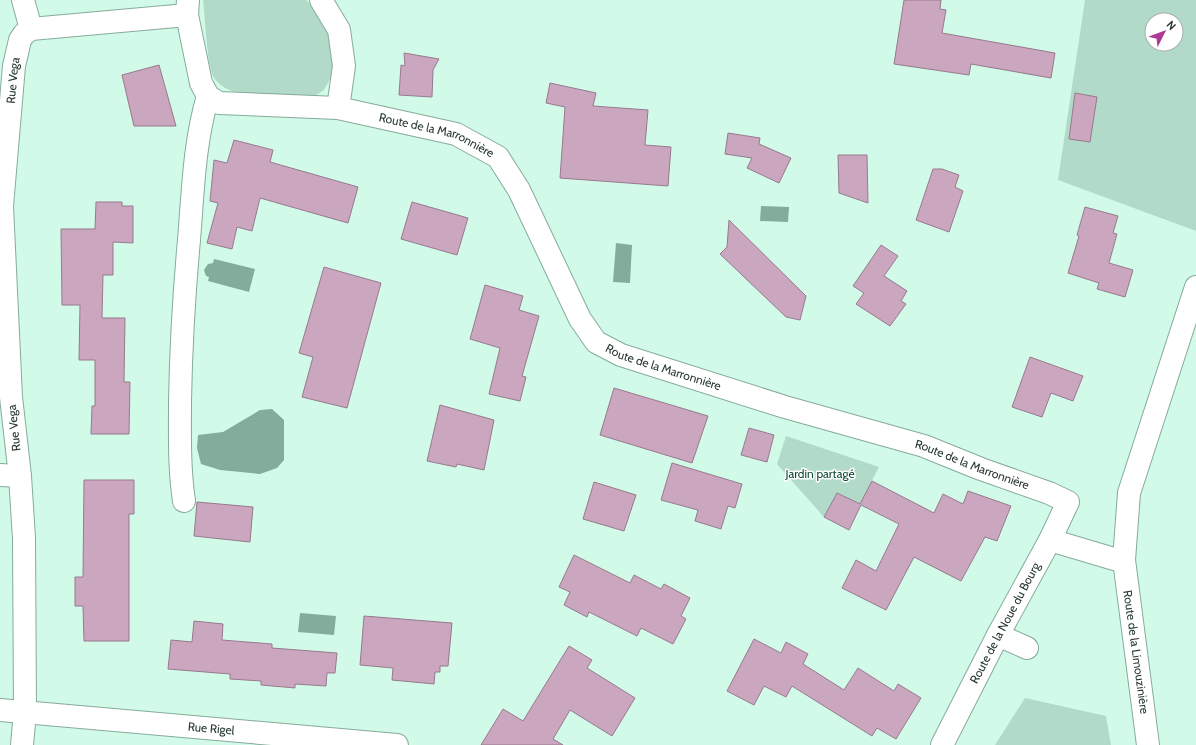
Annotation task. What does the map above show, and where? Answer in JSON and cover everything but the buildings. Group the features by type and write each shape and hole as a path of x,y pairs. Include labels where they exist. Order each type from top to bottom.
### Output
{"street":[{"path":"23,0 31,29 188,8 201,83 208,96 202,115 197,148 181,345 179,452 180,478 184,501"},
{"path":"321,0 339,30 344,66 338,108"},
{"name":"Rue Vega","path":"22,745 25,712 24,538 10,476 11,397 1,206 14,66 20,40 24,34 31,29"},
{"name":"Route de la Marronnière","path":"208,96 219,103 338,108 456,134 498,157 519,190 580,319 596,342 621,355 762,400 924,446 981,469 1049,493 1068,502"},
{"name":"Route de la Limouzinière","path":"1148,745 1124,560 1129,494 1196,287"},
{"name":"Route de la Noue du Bourg","path":"942,745 998,635 1050,540 1068,502"},
{"path":"1050,540 1114,559 1124,560"},
{"path":"998,635 1027,648"},
{"name":"Rue Rigel","path":"0,710 396,745"}],"green space":[{"path":"203,0 306,0 320,13 331,31 334,63 331,77 324,90 312,98 237,93 227,89 216,81 210,63"},
{"path":"1085,0 1196,0 1196,231 1058,180"},
{"name":"Jardin partagé","path":"786,436 879,467 860,504 837,493 824,517 777,464"},
{"path":"1025,698 1106,716 1111,745 995,745"}],"shaded area":[{"path":"761,206 789,207 788,222 760,221"},
{"path":"616,243 632,245 630,283 613,282"},
{"path":"214,259 255,269 249,292 208,281 209,277 206,276 204,270 208,264 213,263"},
{"path":"272,409 284,420 284,460 277,468 260,474 220,470 201,464 197,448 198,435 223,432 260,410"},
{"path":"300,613 336,616 334,635 298,632"}]}
